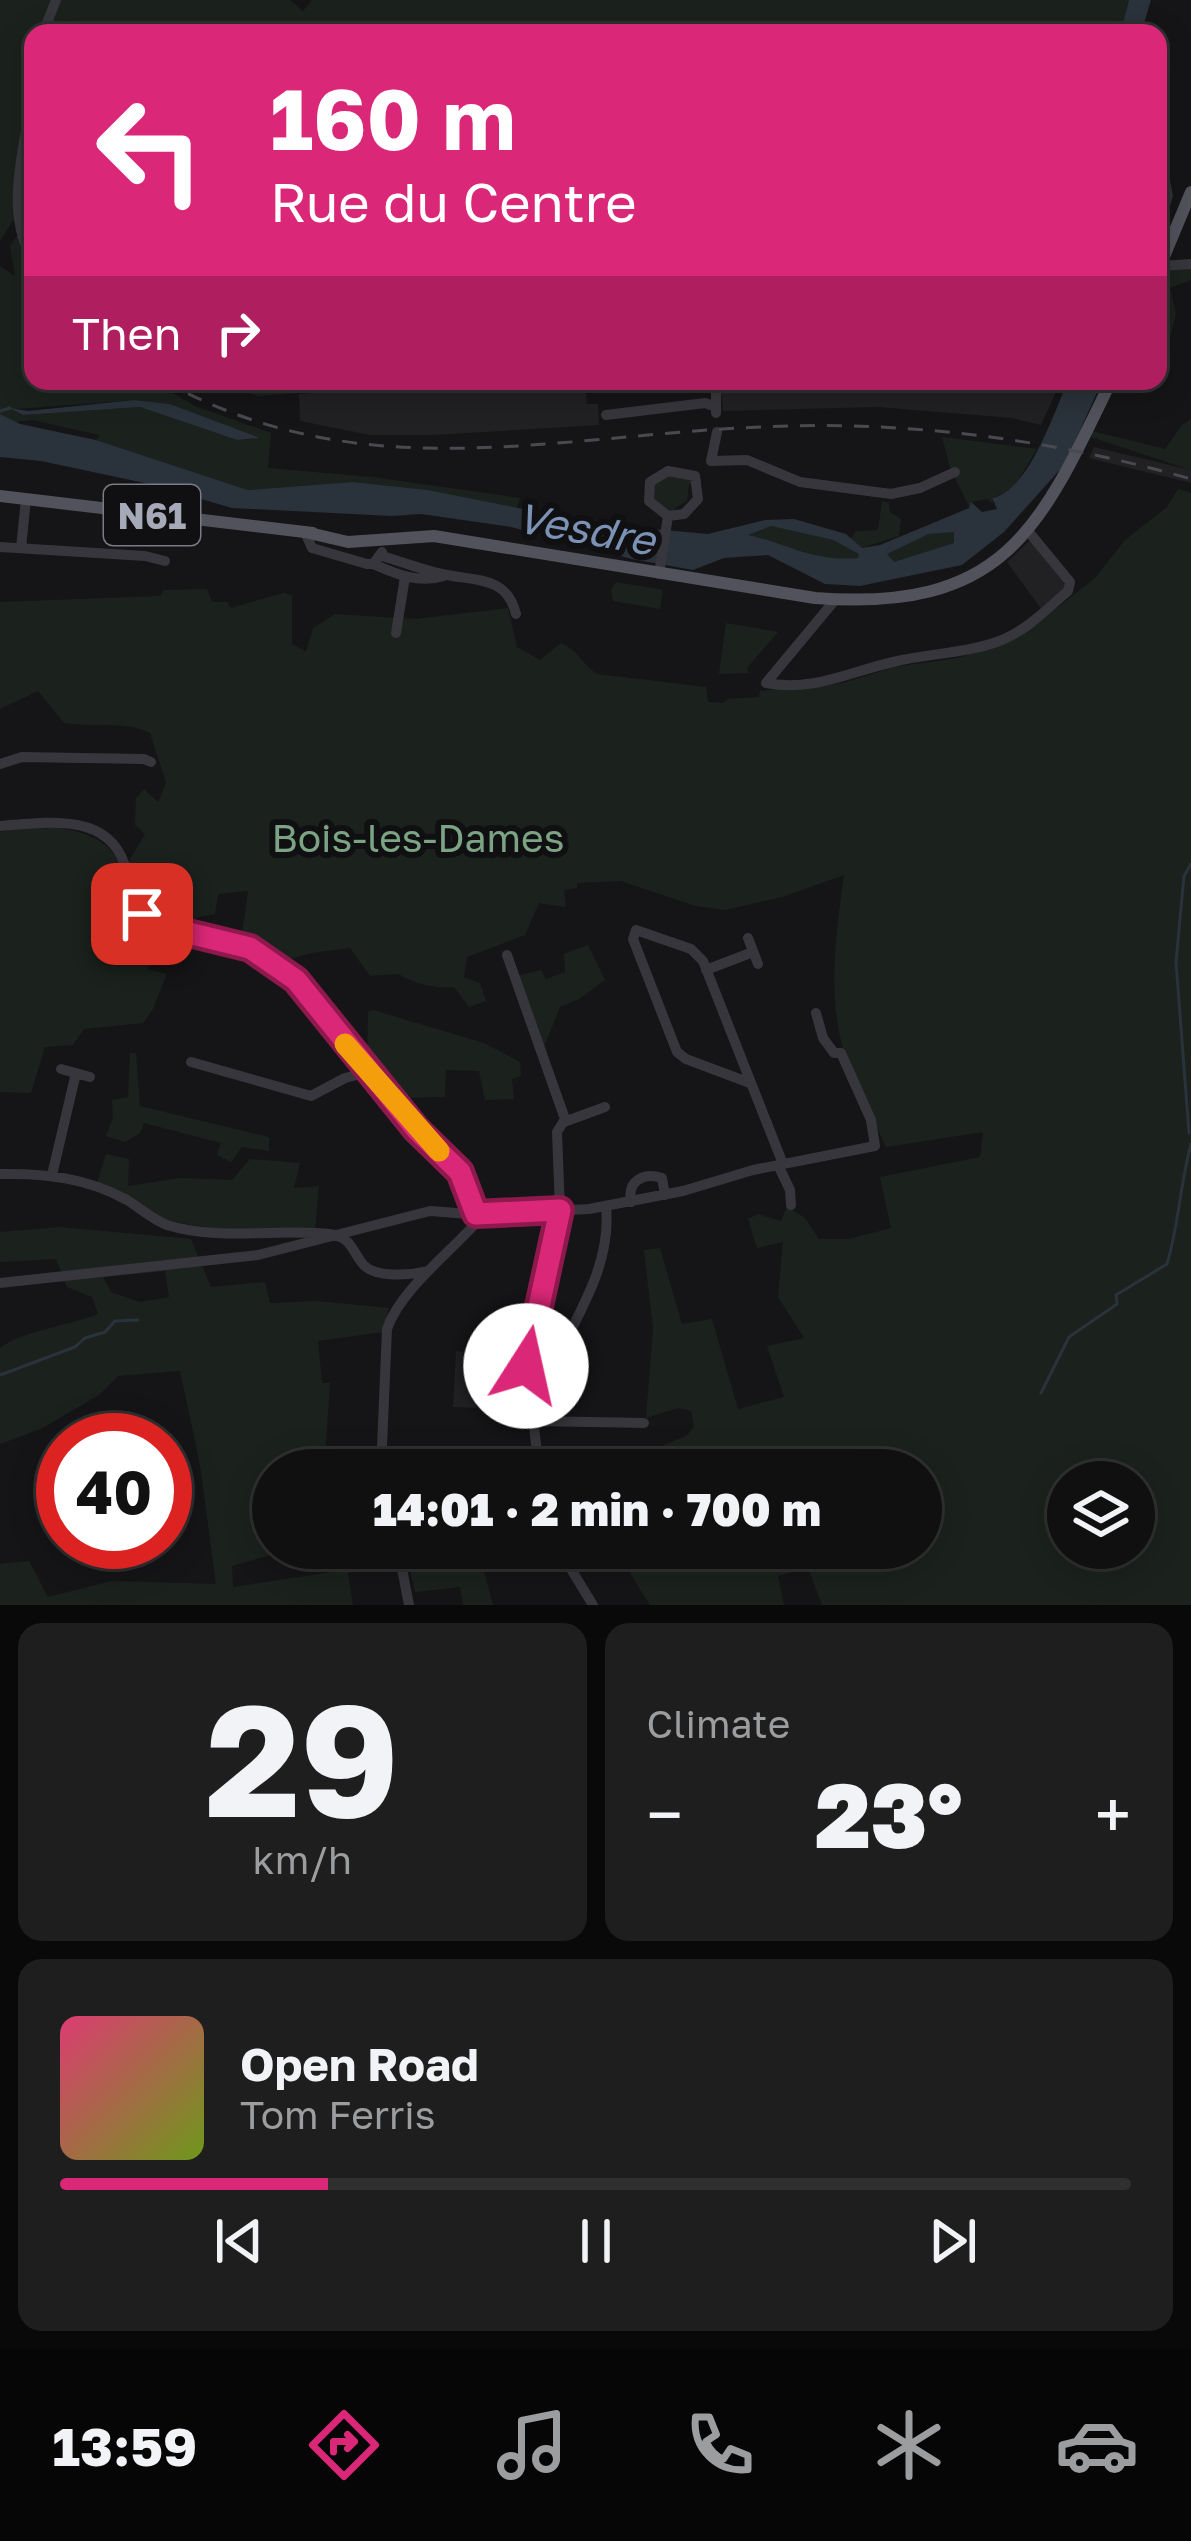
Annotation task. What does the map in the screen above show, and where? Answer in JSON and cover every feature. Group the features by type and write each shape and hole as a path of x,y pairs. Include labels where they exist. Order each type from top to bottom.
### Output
{"main road":[{"path":"1167,249 1191,192"},
{"name":"N61","path":"0,496 305,532 348,542 434,536 660,568 835,600 875,601 939,590 982,570 1028,531 1066,477 1107,390"}],"street":[{"path":"24,151 18,190 24,244"},
{"path":"607,415 705,404 716,410 716,390"},
{"path":"695,476 711,461 717,432"},
{"path":"711,461 747,460 800,482 891,494 920,488 955,472"},
{"path":"660,568 667,523 649,501 650,482 668,471 695,476"},
{"path":"667,523 695,505 700,493 695,476"},
{"path":"21,548 26,500"},
{"path":"835,600 766,682 801,686 893,661 953,653 1001,640 1036,620 1068,591 1070,582 1028,531"},
{"path":"305,532 312,548 490,581 509,594 516,614"},
{"path":"377,560 386,537"},
{"path":"0,547 165,561"},
{"path":"377,560 405,577 430,580 447,575"},
{"path":"396,633 405,577"},
{"path":"0,764 22,758 151,762"},
{"path":"0,826 56,821 109,839 125,864 136,904 150,922 250,948 274,962 296,980 368,1072 460,1172 476,1214 475,1225 428,1271 387,1328 382,1449"},
{"path":"750,1083 680,1055 634,932 644,931 691,949 706,970 750,1083 781,1165 791,1205"},
{"path":"706,970 756,958 748,938"},
{"path":"507,955 564,1122"},
{"path":"0,1283 258,1255 430,1211 476,1214 606,1206 875,1146 871,1120 841,1053 834,1053 823,1038 815,1013"},
{"path":"191,1062 311,1096 368,1072"},
{"path":"61,1069 90,1077"},
{"path":"52,1175 76,1073"},
{"path":"536,1449 526,1366 560,1210 557,1132 564,1122 605,1107"},
{"path":"0,1174 85,1181 164,1224 220,1234 336,1235 353,1246 368,1270 410,1274 419,1285"},
{"path":"631,1202 628,1191 645,1176 662,1178 665,1195"},
{"path":"530,1396 542,1391 596,1280 608,1242 606,1206"},
{"path":"353,1246 361,1228"},
{"path":"410,1274 428,1271"},
{"path":"533,1421 644,1424"},
{"path":"402,1569 409,1605"},
{"path":"571,1569 593,1605"}],"shaded area":[{"path":"586,390 587,404 598,404 599,425 370,435 300,421 299,394"},
{"path":"721,390 1057,390 1041,425 1012,418 877,407 723,411"},
{"path":"1094,447 1191,470 1191,483 1089,458"},
{"path":"1031,539 1064,581 1064,588 1042,610 1007,562"},
{"path":"456,1351 522,1358 525,1394 477,1393 476,1408 453,1407"}],"green space":[{"path":"0,0 52,0 43,24 24,24 24,149 16,216 0,241"},
{"path":"60,0 290,0 303,11 312,0 1129,0 1122,24 49,24"},
{"path":"18,234 24,248 24,390 167,390 195,406 271,433 268,468 520,498 517,508 428,490 353,482 248,490 96,440 100,435 32,420 15,422 0,414 0,266 15,276 10,246","holes":["134,400 170,404 255,439 237,440 140,407 23,415 16,409"]},
{"path":"1191,263 1191,280 1170,288 1176,313 1167,336 1167,267"},
{"path":"240,390 335,390 258,396"},
{"path":"1191,419 1191,470 1091,437 1092,431 1165,449"},
{"path":"942,437 1037,449 1012,490 992,498 993,504 987,499 972,502 970,508 950,468"},
{"path":"667,473 694,481 689,484 687,501 675,508 675,514 650,498 655,479"},
{"name":"Bois-les-Dames","path":"1178,489 1191,493 1191,1605 822,1605 808,1569 942,1569 942,1449 664,1449 694,1427 691,1411 678,1408 646,1418 653,1329 644,1250 660,1248 682,1324 712,1319 738,1409 784,1397 767,1346 804,1338 778,1297 783,1242 757,1248 748,1219 758,1214 781,1221 787,1206 805,1218 819,1239 849,1239 891,1228 880,1177 980,1157 983,1132 886,1147 853,1076 839,1031 835,964 844,875 782,897 725,910 696,906 621,881 577,883 577,888 564,890 566,907 539,903 525,935 467,957 464,977 480,983 486,1001 469,1007 454,987 425,985 399,974 370,976 350,948 283,961 241,941 248,891 218,894 215,914 191,919 190,927 154,920 137,890 129,861 145,834 135,825 136,798 144,789 158,802 166,783 150,733 130,727 64,723 38,691 0,709 0,602 160,596 164,590 207,589 212,602 227,602 231,608 283,593 292,595 292,644 306,652 313,628 335,614 415,619 508,608 517,647 540,660 561,643 597,674 706,687 708,702 723,703 759,697 760,691 843,683 998,646 1038,623 1095,578 1125,540 1167,507"},
{"path":"882,501 901,519 899,536 861,548 851,539 856,531 878,530"},
{"path":"771,526 833,540 860,553 858,558 832,560 744,535"},
{"path":"954,531 954,543 894,563 886,554 929,534"},
{"path":"616,582 663,590 660,609 613,601 611,590"},
{"path":"726,623 778,632 747,668 749,673 719,674"},
{"path":"41,825 88,835 116,857 130,906 161,941 148,969 167,974 143,1023 84,1029 73,1045 45,1047 31,1093 0,1092 0,832"},
{"path":"588,945 605,980 560,1007 544,1047 517,976 541,970 546,979 565,972 564,954"},
{"path":"368,1012 484,1043 520,1062 521,1076 512,1079 514,1099 485,1100 479,1071 446,1070 445,1097 397,1098 367,1066"},
{"path":"130,1053 136,1053 140,1106 269,1137 269,1151 242,1147 231,1162 217,1155 221,1143 144,1123 140,1133 125,1142 106,1136 113,1117 112,1100 128,1097"},
{"path":"106,1154 129,1159 128,1186 180,1178 232,1180 250,1159 300,1163 294,1188 319,1186 315,1231 214,1229 162,1219 97,1183"},
{"path":"60,1227 191,1239 211,1287 265,1282 270,1303 317,1301 389,1308 383,1332 318,1341 322,1383 330,1383 326,1449 252,1449 252,1560 232,1566 233,1587 374,1569 348,1573 353,1605 0,1605 0,1564 29,1561 48,1597 112,1581 216,1584 192,1413 180,1371 118,1376 99,1395 68,1413 36,1413 36,1431 0,1444 0,1348 20,1337 98,1314 92,1297 67,1287 56,1259 0,1262 0,1232","holes":["165,1271 169,1297 140,1302 111,1292 103,1277"]},
{"path":"484,1569 493,1605 463,1605 460,1587 415,1592 410,1571"},
{"name":"Bois-les-Dames","path":"627,1569 804,1569 778,1576 784,1605 650,1605"}],"water":[{"path":"1129,0 1151,0 1144,24 1122,24"},
{"path":"1167,164 1173,196 1167,216"},
{"name":"Vesdre","path":"1064,390 1098,390 1065,464 1004,532 962,565 860,586 825,584 768,555 724,558 693,570 511,527 421,514 232,508 154,485 0,457 0,414 20,424 96,440 248,490 353,482 428,490 599,524 708,534 765,520 794,519 846,534 862,548 969,508 971,502 982,512 997,509 992,498 1017,481","holes":["771,526 833,540 859,554 858,558 814,555 748,535","954,532 954,543 894,562 887,554 929,534"]},
{"path":"134,400 170,404 260,438 237,440 140,407 23,415 10,408 28,411"}],"waterway":[{"path":"0,411 10,408"},
{"path":"1189,1133 1176,962 1184,876 1191,864"},
{"path":"1041,1393 1069,1337 1117,1304 1116,1295 1167,1264 1191,1144"},
{"path":"0,1375 75,1347 105,1332 115,1321 138,1320"}],"railway":[{"path":"183,390 237,415 310,435 383,446 456,448 760,427 869,427 1032,443 1191,479"}],"slow traffic":[{"path":"345,1044 439,1151"}],"route":[{"path":"142,914 168,928 250,948 296,980 416,1129 456,1166 468,1183 476,1214 560,1210 526,1366"}]}
